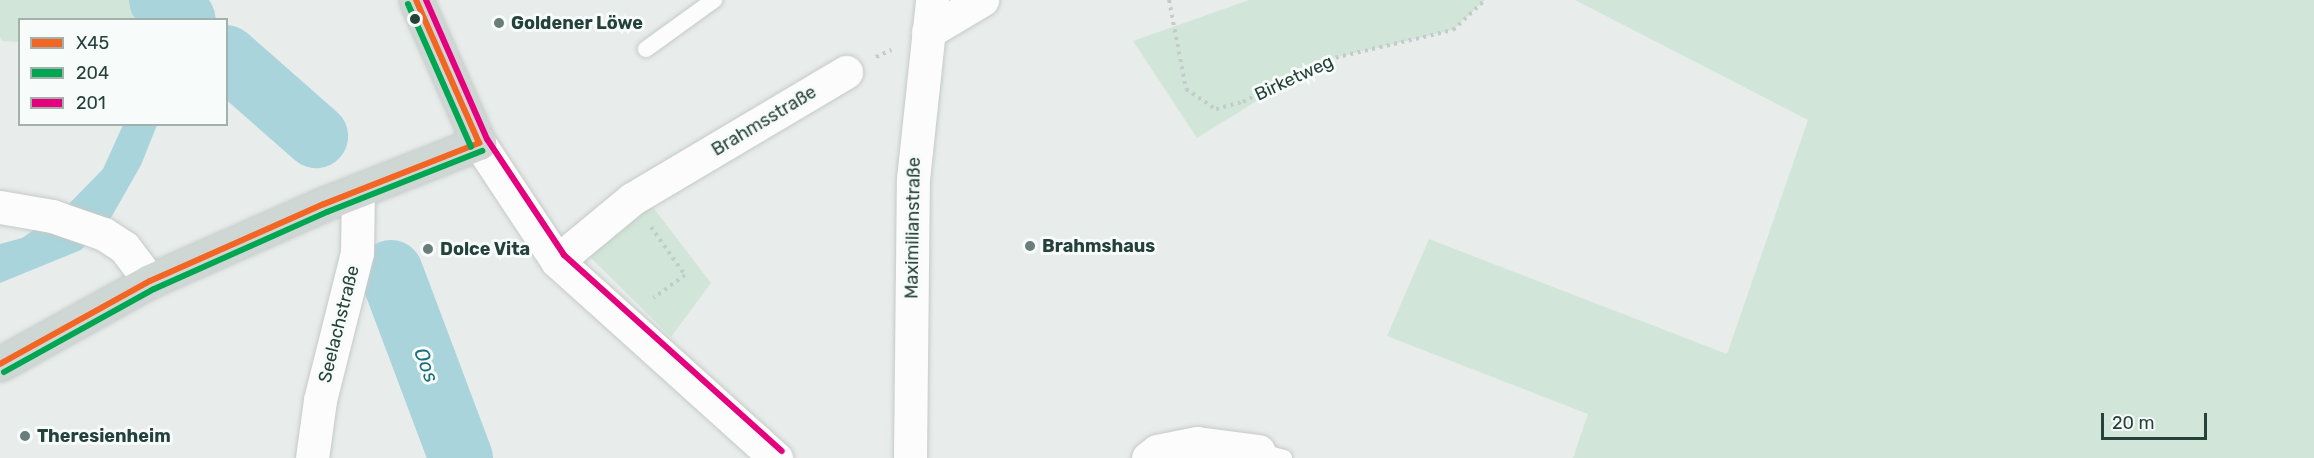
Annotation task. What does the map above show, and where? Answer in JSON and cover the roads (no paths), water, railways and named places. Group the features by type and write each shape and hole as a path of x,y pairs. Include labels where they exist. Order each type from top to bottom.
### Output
{"main road":[{"path":"0,364 150,280 358,190 479,143 416,0"}],"street":[{"name":"Maximilianstraße","path":"910,458 913,179 932,0"},
{"path":"928,32 982,0"},
{"name":"Brahmsstraße","path":"557,261 632,199 846,72"},
{"path":"479,143 557,261 636,336 777,458"},
{"name":"Seelachstraße","path":"312,458 320,400 357,254 358,190"},
{"path":"0,207 52,216 104,234 124,247 150,280"},
{"path":"1148,458 1157,451 1197,443 1271,454"}],"lane":[{"path":"646,49 714,0"}],"water":[{"path":"123,126 157,126 141,165 112,216 81,250 0,283 0,244 22,238 62,211 103,169"}],"waterway":[{"name":"Oos","path":"161,0 182,18"},
{"name":"Oos","path":"228,59 316,136"},
{"name":"Oos","path":"391,272 461,458"}],"place":[{"name":"Goldener Löwe","path":"499,23"},
{"name":"Brahmshaus","path":"1030,246"},
{"name":"Dolce Vita","path":"428,249"},
{"name":"Theresienheim","path":"25,436"}]}
